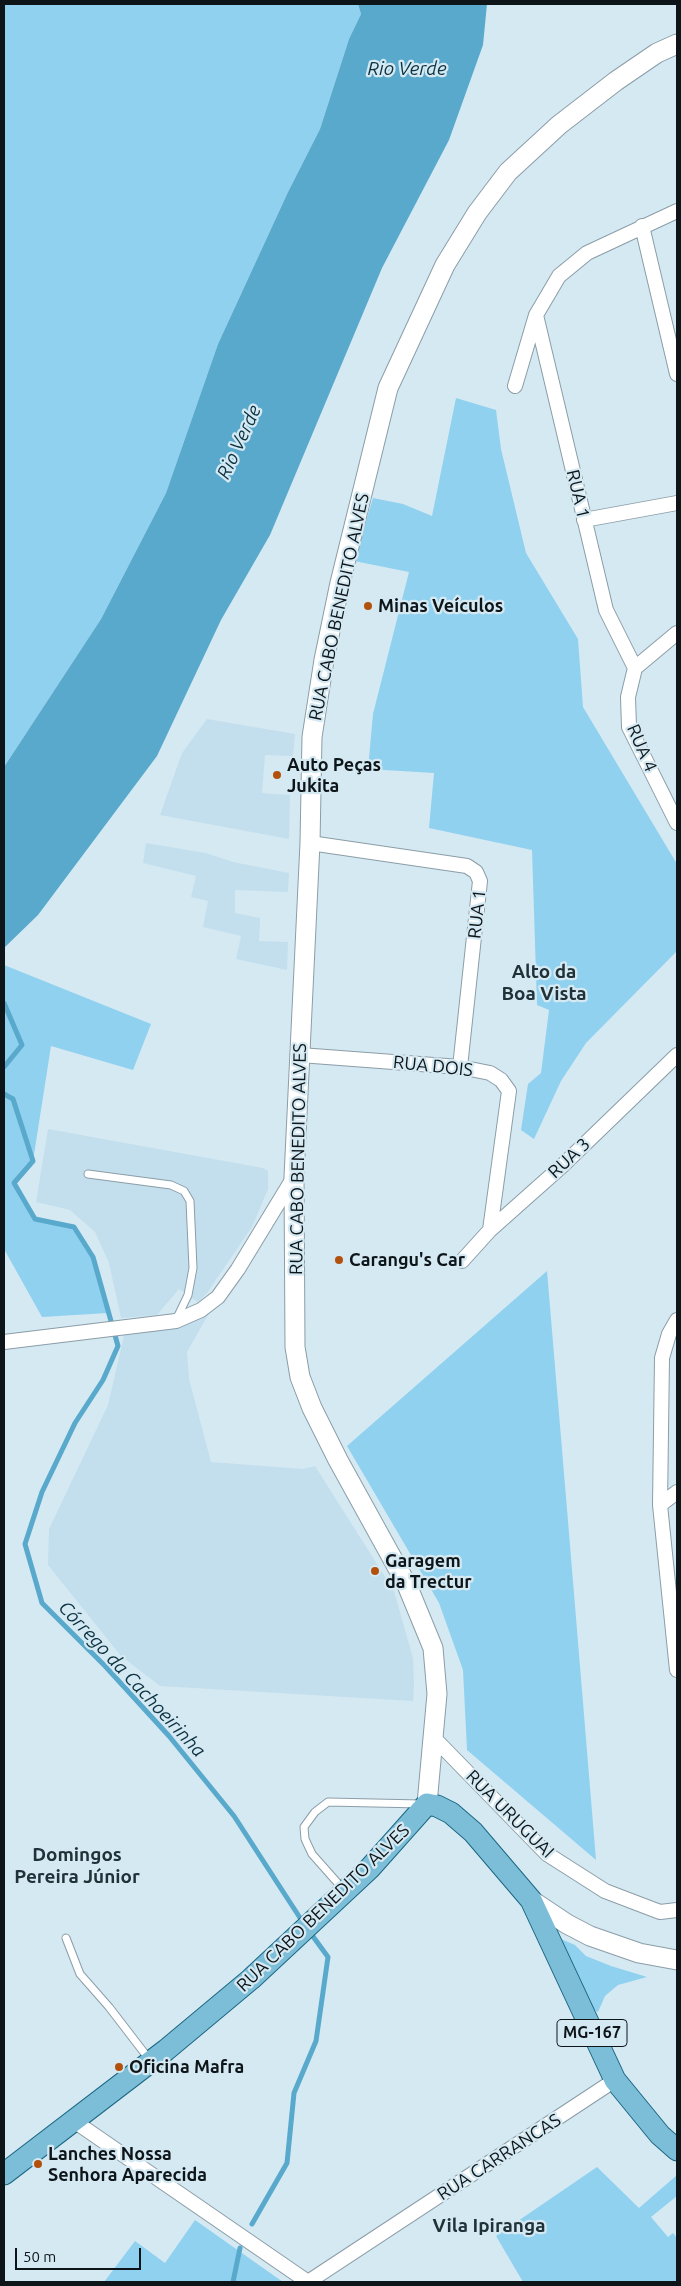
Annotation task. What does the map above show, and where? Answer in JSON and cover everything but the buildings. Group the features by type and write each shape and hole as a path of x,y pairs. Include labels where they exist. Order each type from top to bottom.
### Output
{"main road":[{"name":"RUA CABO BENEDITO ALVES","path":"4,2174 215,2011 345,1891 392,1844 427,1804 438,1694 433,1648 407,1585 338,1460 312,1408 300,1377 295,1347 294,1177 310,843 312,737 324,660 340,583 388,388 421,313 445,265 477,213 508,172 559,124 657,53 677,44"},
{"name":"MG-167","path":"427,1804 437,1806 451,1813 473,1832 532,1900 615,2080 660,2135 677,2150"},
{"path":"532,1900 567,1924 590,1936 639,1953 677,1960"}],"street":[{"path":"515,386 536,316 559,276 587,253 677,211"},
{"path":"642,226 677,374"},
{"name":"RUA 1","path":"536,316 606,610 635,668"},
{"path":"584,520 677,503"},
{"path":"635,668 677,632"},
{"name":"RUA 4","path":"635,668 628,697 629,727 677,823"},
{"name":"RUA 1","path":"310,843 467,866 476,872 480,881 460,1067"},
{"name":"RUA DOIS","path":"300,1055 460,1067 490,1073 502,1080 509,1091 490,1230"},
{"name":"RUA 3","path":"462,1261 490,1230 562,1166 677,1055"},
{"path":"4,1342 176,1321 201,1310 218,1297 238,1269 294,1177"},
{"path":"677,1320 669,1334 662,1358 660,1505 677,1670"},
{"path":"660,1505 677,1492"},
{"name":"RUA URUGUAI","path":"433,1737 546,1854 605,1891 660,1912 677,1910"},
{"name":"RUA CARRANCAS","path":"308,2282 615,2080"},
{"path":"74,2121 308,2282"}],"lane":[{"path":"88,1174 171,1185 184,1191 190,1201 193,1268 188,1296 176,1321"},
{"path":"345,1891 312,1854 305,1839 304,1827 315,1812 328,1802 427,1804"},
{"path":"66,1938 80,1974 109,2007 150,2062"}],"shaded area":[{"path":"4,4 358,4 361,14 349,39 320,129 288,192 218,344 166,493 101,619 4,767"},
{"path":"456,398 496,410 501,449 526,553 578,639 583,707 677,864 677,951 586,1043 561,1081 534,1139 521,1130 528,1084 541,1073 549,1010 537,1005 532,850 429,828 434,773 368,769 373,714 409,572 354,561 373,498 403,504 432,516"},
{"path":"207,719 295,734 293,756 265,755 262,793 290,795 289,839 160,815 182,753"},
{"path":"146,843 206,853 233,862 289,873 288,892 235,890 235,913 260,918 259,941 288,942 287,970 236,959 241,936 203,927 208,901 191,897 196,876 143,863"},
{"path":"4,965 151,1024 133,1070 51,1046 33,1161 14,1183 35,1219 74,1227 93,1257 108,1313 42,1317 4,1249"},
{"path":"48,1129 263,1168 268,1171 268,1189 252,1227 207,1293 198,1302 179,1289 157,1315 121,1318 109,1263 95,1232 70,1210 36,1202"},
{"path":"547,1271 596,1860 467,1750 463,1670 439,1603 347,1446"},
{"path":"211,1310 187,1352 189,1379 211,1462 303,1469 315,1466 394,1591 413,1658 413,1701 160,1686 121,1656 48,1565 49,1529 108,1405 125,1331"},
{"path":"561,1939 575,1945 586,1956 647,1977 618,1985 605,1996 598,2012 589,2008"},
{"path":"597,2167 639,2208 677,2175 677,2196 651,2217 668,2237 673,2233 677,2238 677,2282 523,2282 496,2236"},
{"path":"195,2220 283,2282 104,2282 135,2241 165,2263"}],"water":[{"name":"Rio Verde","path":"358,4 487,4 483,45 449,140 382,268 270,535 221,620 157,756 38,915 4,948 4,767 101,619 166,493 218,344 288,192 320,129 349,39 361,14"}],"waterway":[{"name":"Córrego da Cachoeirinha","path":"4,1003 22,1045 4,1067"},
{"name":"Córrego da Cachoeirinha","path":"4,1094 13,1099 33,1161 14,1183 35,1219 74,1227 93,1257 118,1346 103,1380 75,1423 42,1492 25,1544 42,1603 105,1666 169,1736 234,1816 304,1924"},
{"name":"Córrego da Cachoeirinha","path":"252,2224 287,2163 294,2093 316,2041 328,1957 309,1931"},
{"name":"Córrego da Cachoeirinha","path":"233,2282 240,2248"}],"place":[{"name":"Minas Veículos","path":"368,606"},
{"name":"Auto Peças Jukita","path":"277,775"},
{"name":"Carangu's Car","path":"339,1260"},
{"name":"Garagem da Trectur","path":"375,1571"},
{"name":"Oficina Mafra","path":"119,2067"},
{"name":"Lanches Nossa Senhora Aparecida","path":"38,2164"}],"district":[{"name":"Alto da Boa Vista","path":"544,983"},
{"name":"Domingos Pereira Júnior","path":"77,1866"},
{"name":"Vila Ipiranga","path":"489,2226"}]}
